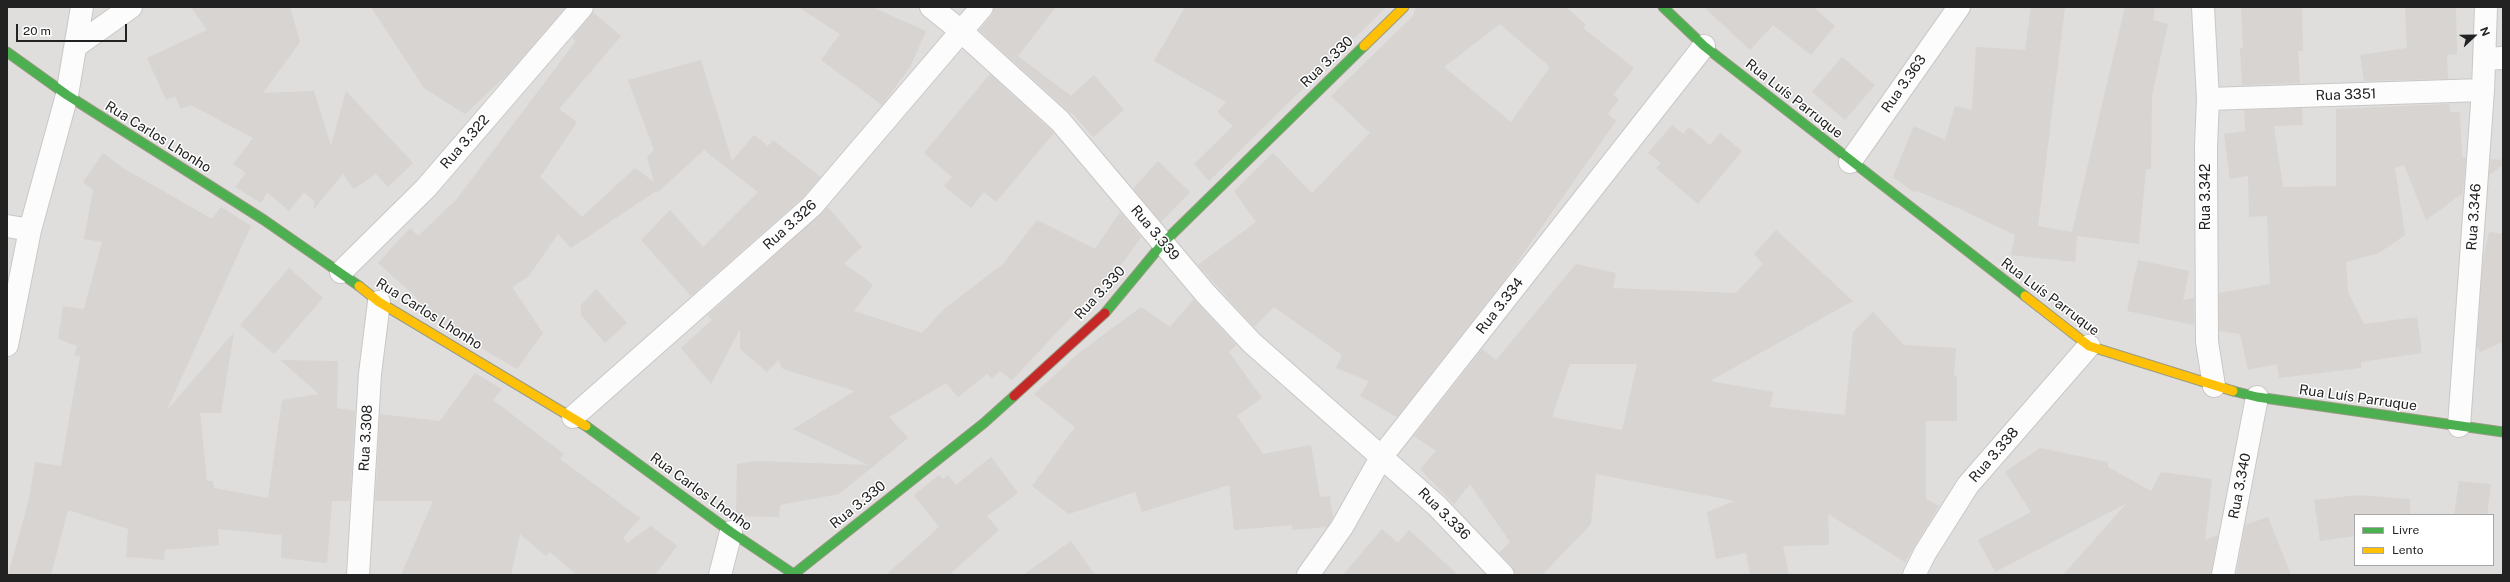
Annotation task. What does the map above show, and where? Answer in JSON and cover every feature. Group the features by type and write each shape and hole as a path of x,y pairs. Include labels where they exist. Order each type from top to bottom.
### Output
{"street":[{"path":"7,345 30,230 67,95 82,7"},
{"path":"76,46 131,7"},
{"name":"Rua 3.322","path":"342,272 426,188 582,7"},
{"name":"Rua 3.339","path":"931,7 961,31 1060,121 1163,243 1252,343 1316,401 1382,456"},
{"name":"Rua 3.326","path":"573,417 812,206 912,91 982,7"},
{"name":"Rua 3.330","path":"795,575 984,423 1114,304 1163,243 1404,7"},
{"name":"Rua Luís Parruque","path":"1662,7 1704,46 1850,162 2089,346 2214,386 2258,397 2503,432"},
{"name":"Rua 3.363","path":"1850,162 1959,7"},
{"name":"Rua 3.342","path":"2203,7 2208,99 2206,288 2207,342 2214,386"},
{"name":"Rua 3.346","path":"2459,426 2483,90 2493,59 2486,7"},
{"name":"Rua 3.334","path":"1308,575 1342,527 1382,456 1704,46"},
{"name":"Rua Carlos Lhonho","path":"7,52 67,95 264,220 342,272 379,302 573,417 731,532 795,575"},
{"name":"Rua 3351","path":"2208,99 2483,90"},
{"path":"7,226 30,230"},
{"name":"Rua 3.308","path":"358,575 370,374 379,302"},
{"name":"Rua 3.338","path":"1914,575 1925,553 1968,486 2089,346"},
{"name":"Rua 3.340","path":"2223,575 2258,397"},
{"name":"Rua 3.336","path":"1382,456 1437,506 1503,575"},
{"path":"720,575 731,532"}],"shaded area":[{"path":"7,7 2503,7 2503,575 7,575"}],"building":[{"path":"191,7 290,7 300,42 263,93 314,91 331,146 346,91 413,163 388,187 376,174 354,189 343,174 313,210 315,202 304,192 289,211 267,192 261,203 235,187 246,173 233,164 253,138 191,105 181,109 175,96 166,100 147,58 207,30"},
{"path":"371,7 566,7 507,75 465,114 424,88"},
{"path":"798,7 872,7 926,31 910,67 882,105 821,60 840,34"},
{"path":"994,7 1056,7 1018,56 1071,96 1094,75 1124,110 1093,137 1071,112 1070,113 979,30 992,15"},
{"path":"1185,7 1386,7 1209,181 1194,164 1233,126 1217,112 1226,102 1154,61"},
{"path":"1416,7 1566,7 1586,25 1583,28 1634,68 1613,95 1619,99 1608,114 1616,121 1506,278 1397,417 1360,396 1369,381 1336,368 1342,355 1274,307 1254,327 1198,265 1256,222 1234,191 1273,153 1312,193 1370,133 1331,96 1413,16","holes":["1500,24 1550,67 1511,122 1444,67"]},
{"path":"1704,7 1813,7 1835,26 1811,55 1773,25 1750,50"},
{"path":"2031,7 2065,7 2038,226 2072,232 2125,7 2155,7 2153,20 2168,24 2152,95 2151,169 2146,169 2139,244 2077,236 2075,262 2011,255 2015,235 1958,208 1917,191 1915,193 1893,177 1914,126 1945,140 1955,106 1972,110 1976,47 2025,50"},
{"path":"2241,7 2302,7 2303,51 2298,51 2300,83 2242,85 2240,48 2243,48"},
{"path":"2405,7 2456,7 2457,54 2447,55 2448,79 2364,81 2360,55 2407,48"},
{"path":"593,12 621,36 559,109 577,122 540,177 582,217 635,168 654,182 647,157 654,150 628,80 701,60 732,161 754,135 768,146 773,140 821,177 803,197 691,296 641,240 670,210 703,247 758,192 704,150 657,193 656,191 571,248 558,234 528,277 512,287 543,333 517,369 432,319 415,296 378,263 410,228 418,236 456,200 576,41 572,38"},
{"path":"1842,57 1875,85 1845,120 1812,92"},
{"path":"990,74 1054,133 996,202 984,192 971,208 944,186 952,177 924,153"},
{"path":"2449,104 2450,112 2460,112 2462,157 2466,158 2463,193 2426,220 2404,165 2395,168 2405,235 2379,253 2346,262 2348,292 2364,324 2417,317 2422,353 2361,362 2361,368 2279,378 2277,364 2248,370 2240,334 2219,331 2219,293 2270,284 2267,216 2249,217 2248,176 2230,179 2224,134 2245,131 2244,110 2302,108 2303,125 2274,126 2283,187 2336,186 2336,109"},
{"path":"1672,125 1683,134 1689,127 1710,145 1720,133 1742,151 1698,204 1656,168 1661,163 1648,153"},
{"path":"103,153 123,168 212,219 221,207 251,226 168,407 169,408 234,332 221,413 200,413 207,481 213,481 214,488 268,498 282,400 319,394 280,360 338,361 337,408 355,411 350,501 332,501 327,563 281,558 282,535 218,529 219,545 165,550 164,560 126,557 128,529 68,510 51,575 8,575 29,499 35,462 61,466 80,357 74,355 77,346 58,339 63,306 84,309 102,242 84,239 93,190 83,182"},
{"path":"2491,159 2503,160 2503,165 2489,175"},
{"path":"1158,161 1190,192 1161,222 1133,189"},
{"path":"828,207 862,247 844,263 873,285 854,311 922,333 944,309 1004,263 1037,220 1095,249 1120,212 1141,237 1124,261 1012,380 1000,371 992,378 987,374 958,397 946,383 889,417 908,438 839,494 780,505 779,517 736,516 737,464 756,461 868,465 793,429 855,391 783,369 778,360 767,372 740,349 740,329 711,384 681,348 712,320 708,315"},
{"path":"1776,230 1853,301 1710,381 1773,392 1770,407 1845,415 1853,332 1873,312 1904,345 1956,348 1954,376 1957,376 1957,421 1926,421 1926,499 1939,506 1905,562 1828,514 1829,545 1783,546 1789,575 1750,575 1746,553 1716,559 1707,512 1735,501 1596,474 1591,524 1542,575 1515,575 1512,566 1499,553 1510,542 1470,484 1454,504 1420,469 1436,451 1414,436 1482,349 1496,360 1576,264 1616,273 1613,288 1736,293 1763,264 1754,254","holes":["1570,364 1637,364 1622,430 1552,417"]},
{"path":"2489,232 2503,234 2503,342 2480,352 2477,346 2483,260"},
{"path":"2138,260 2189,271 2183,300 2194,298 2194,325 2127,311"},
{"path":"289,268 323,298 274,354 240,325"},
{"path":"596,289 627,323 605,343 581,315 581,305"},
{"path":"1194,299 1236,345 1229,352 1262,398 1237,416 1263,454 1311,445 1320,497 1330,496 1333,518 1327,527 1293,530 1292,525 1234,530 1229,485 1142,512 1135,492 1069,514 1032,486 1075,427 1034,394 1080,352 1141,307 1170,327"},
{"path":"475,373 502,389 493,400 564,454 560,459 640,518 623,538 627,543 651,526 677,546 655,575 577,575 550,552 546,556 520,534 511,575 401,575 433,501 375,501 380,414 440,421"},
{"path":"2040,448 2108,462 2108,467 2151,491 2161,472 2212,479 2205,540 2218,535 2211,575 2063,575 2127,503 1995,572 1978,540 2031,512 2005,472"},
{"path":"991,457 1018,493 987,516 999,530 949,575 886,575 939,527 914,495 939,475 943,479 948,475 956,485"},
{"path":"2459,481 2491,484 2487,514 2454,514"},
{"path":"2359,495 2410,499 2410,514 2354,514 2354,536 2320,541 2314,500"},
{"path":"2268,517 2291,575 2236,575 2245,525"},
{"path":"1382,529 1398,543 1409,530 1458,575 1343,575"},
{"path":"1071,541 1095,575 1023,575"}],"traffic: fast":[{"path":"1663,7 1704,46 2025,296"},
{"path":"1105,313 1163,243 1364,46"},
{"path":"7,52 67,95 264,220 359,286"},
{"path":"2233,391 2257,397 2503,432"},
{"path":"794,574 984,423 1014,396"},
{"path":"586,426 731,532 795,575"}],"traffic: slow":[{"path":"1364,46 1404,7"},
{"path":"359,286 379,302 586,426"},
{"path":"2025,296 2089,346 2233,391"}],"traffic: jam":[{"path":"1014,396 1105,313"}]}
